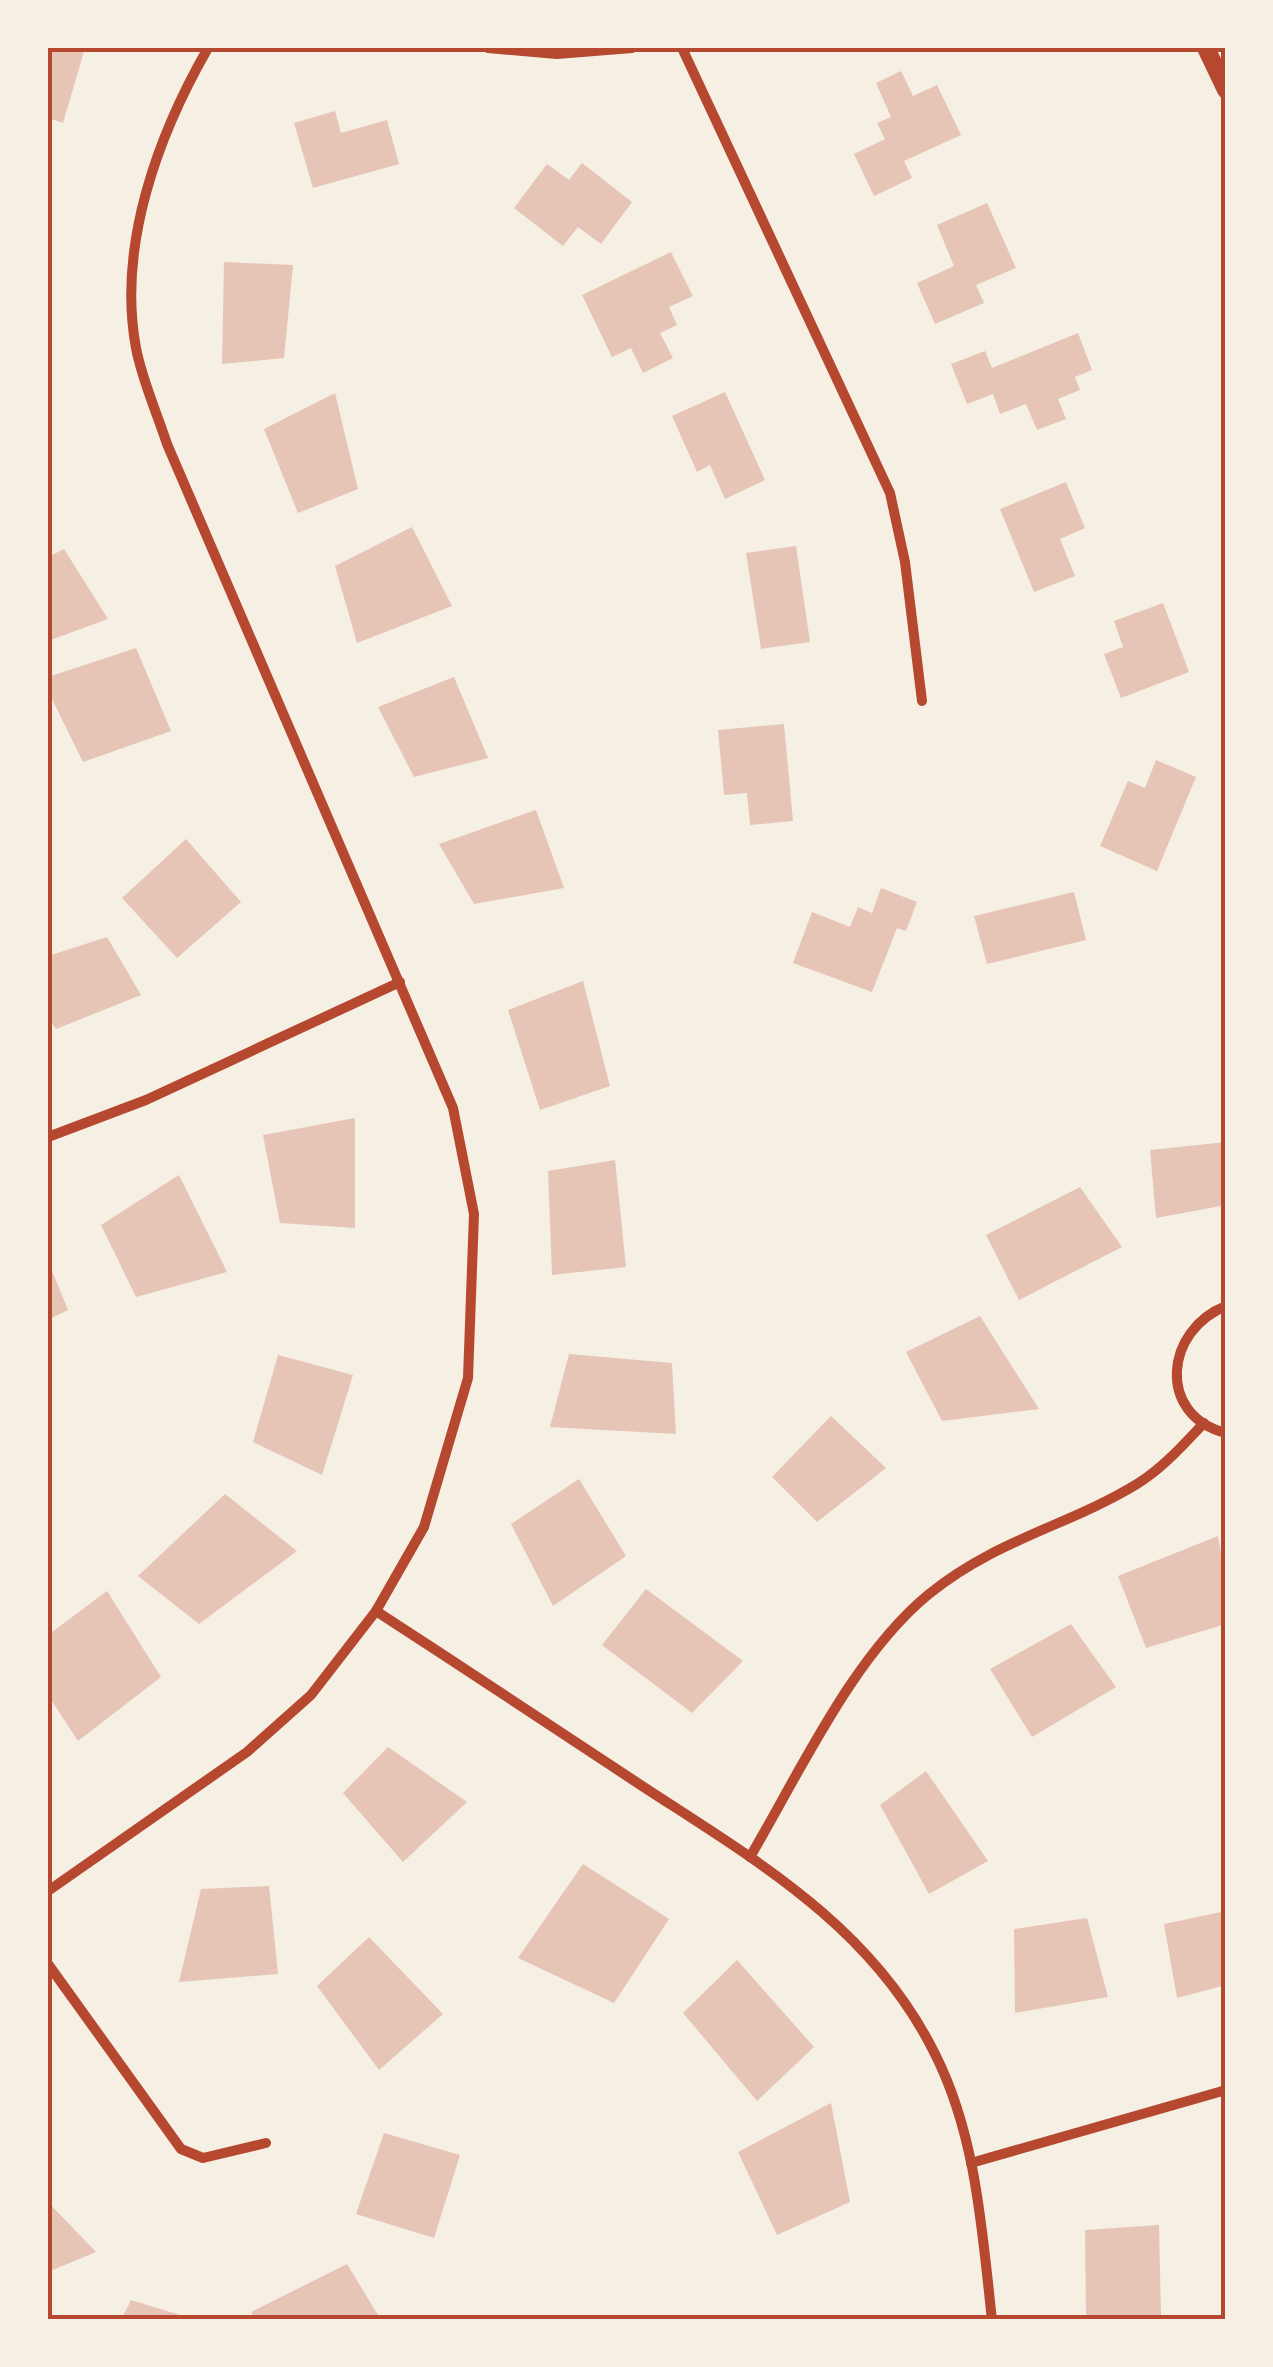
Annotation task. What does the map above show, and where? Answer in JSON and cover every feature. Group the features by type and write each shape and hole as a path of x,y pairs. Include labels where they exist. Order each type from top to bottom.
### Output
{"street":[{"path":"48,1891 247,1752 312,1695 376,1610 424,1526 468,1378 474,1214 453,1108 166,444 136,348 132,257 159,152 208,48"},
{"path":"488,48 557,54 632,48"},
{"path":"682,48 890,493 904,562 922,700"},
{"path":"1206,48 1226,90"},
{"path":"48,1138 146,1100 400,982"},
{"path":"1226,1306 1190,1328 1176,1358 1177,1381 1184,1402 1204,1423 1226,1433"},
{"path":"750,1857 840,1707 896,1625 930,1593 1002,1545 1136,1485 1166,1463 1204,1423"},
{"path":"376,1610 750,1857 854,1938 888,1978 936,2056 971,2163 992,2320"},
{"path":"48,1964 180,2149 203,2158 266,2144"},
{"path":"971,2163 1226,2090"}],"building":[{"path":"48,48 85,48 63,123 48,118"},
{"path":"901,71 913,96 937,85 961,135 904,161 912,178 874,196 854,154 885,139 877,123 891,117 876,83"},
{"path":"335,111 341,133 387,120 399,164 313,188 294,123"},
{"path":"582,163 632,202 601,244 578,227 563,246 514,208 547,164 569,180"},
{"path":"987,203 1016,268 976,285 984,303 935,324 917,283 954,266 937,225"},
{"path":"671,252 693,296 669,307 677,325 660,333 673,358 643,373 631,348 612,357 582,295"},
{"path":"224,262 293,265 284,358 222,364"},
{"path":"1078,333 1092,370 1075,377 1080,390 1058,399 1066,419 1037,430 1026,404 1000,414 993,394 967,404 951,364 985,351 992,368"},
{"path":"725,392 765,480 725,499 710,465 697,472 672,416"},
{"path":"335,393 358,489 298,513 264,429"},
{"path":"1066,482 1085,528 1060,539 1075,576 1034,592 1000,509"},
{"path":"412,527 452,606 357,643 335,566"},
{"path":"796,546 810,642 761,649 746,553"},
{"path":"64,549 108,619 48,641 48,557"},
{"path":"1163,603 1189,672 1121,698 1104,654 1123,647 1114,621"},
{"path":"136,648 171,731 83,762 48,691 48,677"},
{"path":"454,677 488,758 414,777 378,707"},
{"path":"784,724 793,821 750,825 747,793 724,795 718,730"},
{"path":"1156,760 1196,777 1157,871 1100,846 1128,781 1145,788"},
{"path":"536,810 564,888 474,904 439,844"},
{"path":"186,839 241,902 177,958 122,898"},
{"path":"881,888 917,902 906,931 897,928 872,992 793,963 812,912 850,927 858,907 872,913"},
{"path":"1074,892 1086,940 987,964 974,916"},
{"path":"107,937 141,995 56,1029 48,1017 48,956"},
{"path":"583,981 610,1086 540,1110 508,1010"},
{"path":"355,1118 355,1228 280,1223 263,1135"},
{"path":"1226,1142 1226,1205 1156,1218 1150,1150"},
{"path":"615,1160 626,1267 552,1275 548,1171"},
{"path":"179,1175 227,1272 136,1297 101,1225"},
{"path":"1080,1187 1122,1247 1019,1300 986,1235"},
{"path":"48,1261 68,1310 48,1320"},
{"path":"980,1316 1039,1409 942,1421 906,1352"},
{"path":"569,1354 672,1363 676,1434 550,1427"},
{"path":"278,1355 353,1375 322,1475 253,1442"},
{"path":"831,1416 886,1468 817,1522 772,1477"},
{"path":"579,1479 626,1556 553,1606 511,1524"},
{"path":"225,1494 297,1551 199,1624 138,1576"},
{"path":"1218,1536 1226,1581 1226,1624 1146,1648 1118,1576"},
{"path":"646,1589 743,1661 692,1713 602,1645"},
{"path":"107,1591 161,1677 78,1741 48,1695 48,1635"},
{"path":"1071,1624 1116,1687 1032,1737 990,1669"},
{"path":"388,1747 467,1802 403,1862 343,1793"},
{"path":"926,1771 988,1861 929,1894 880,1805"},
{"path":"583,1864 669,1919 614,2003 518,1958"},
{"path":"269,1886 278,1974 179,1982 201,1889"},
{"path":"1226,1911 1226,1985 1177,1998 1164,1924"},
{"path":"1087,1918 1108,1997 1015,2013 1014,1929"},
{"path":"369,1937 443,2014 379,2070 317,1986"},
{"path":"737,1960 814,2047 757,2101 683,2013"},
{"path":"831,2103 850,2202 777,2235 738,2152"},
{"path":"384,2133 460,2155 434,2238 356,2214"},
{"path":"48,2202 96,2252 48,2272"},
{"path":"1159,2225 1161,2315 1086,2316 1085,2230"},
{"path":"347,2264 381,2320 255,2320 251,2312"},
{"path":"131,2300 193,2319 193,2320 121,2320"}]}
